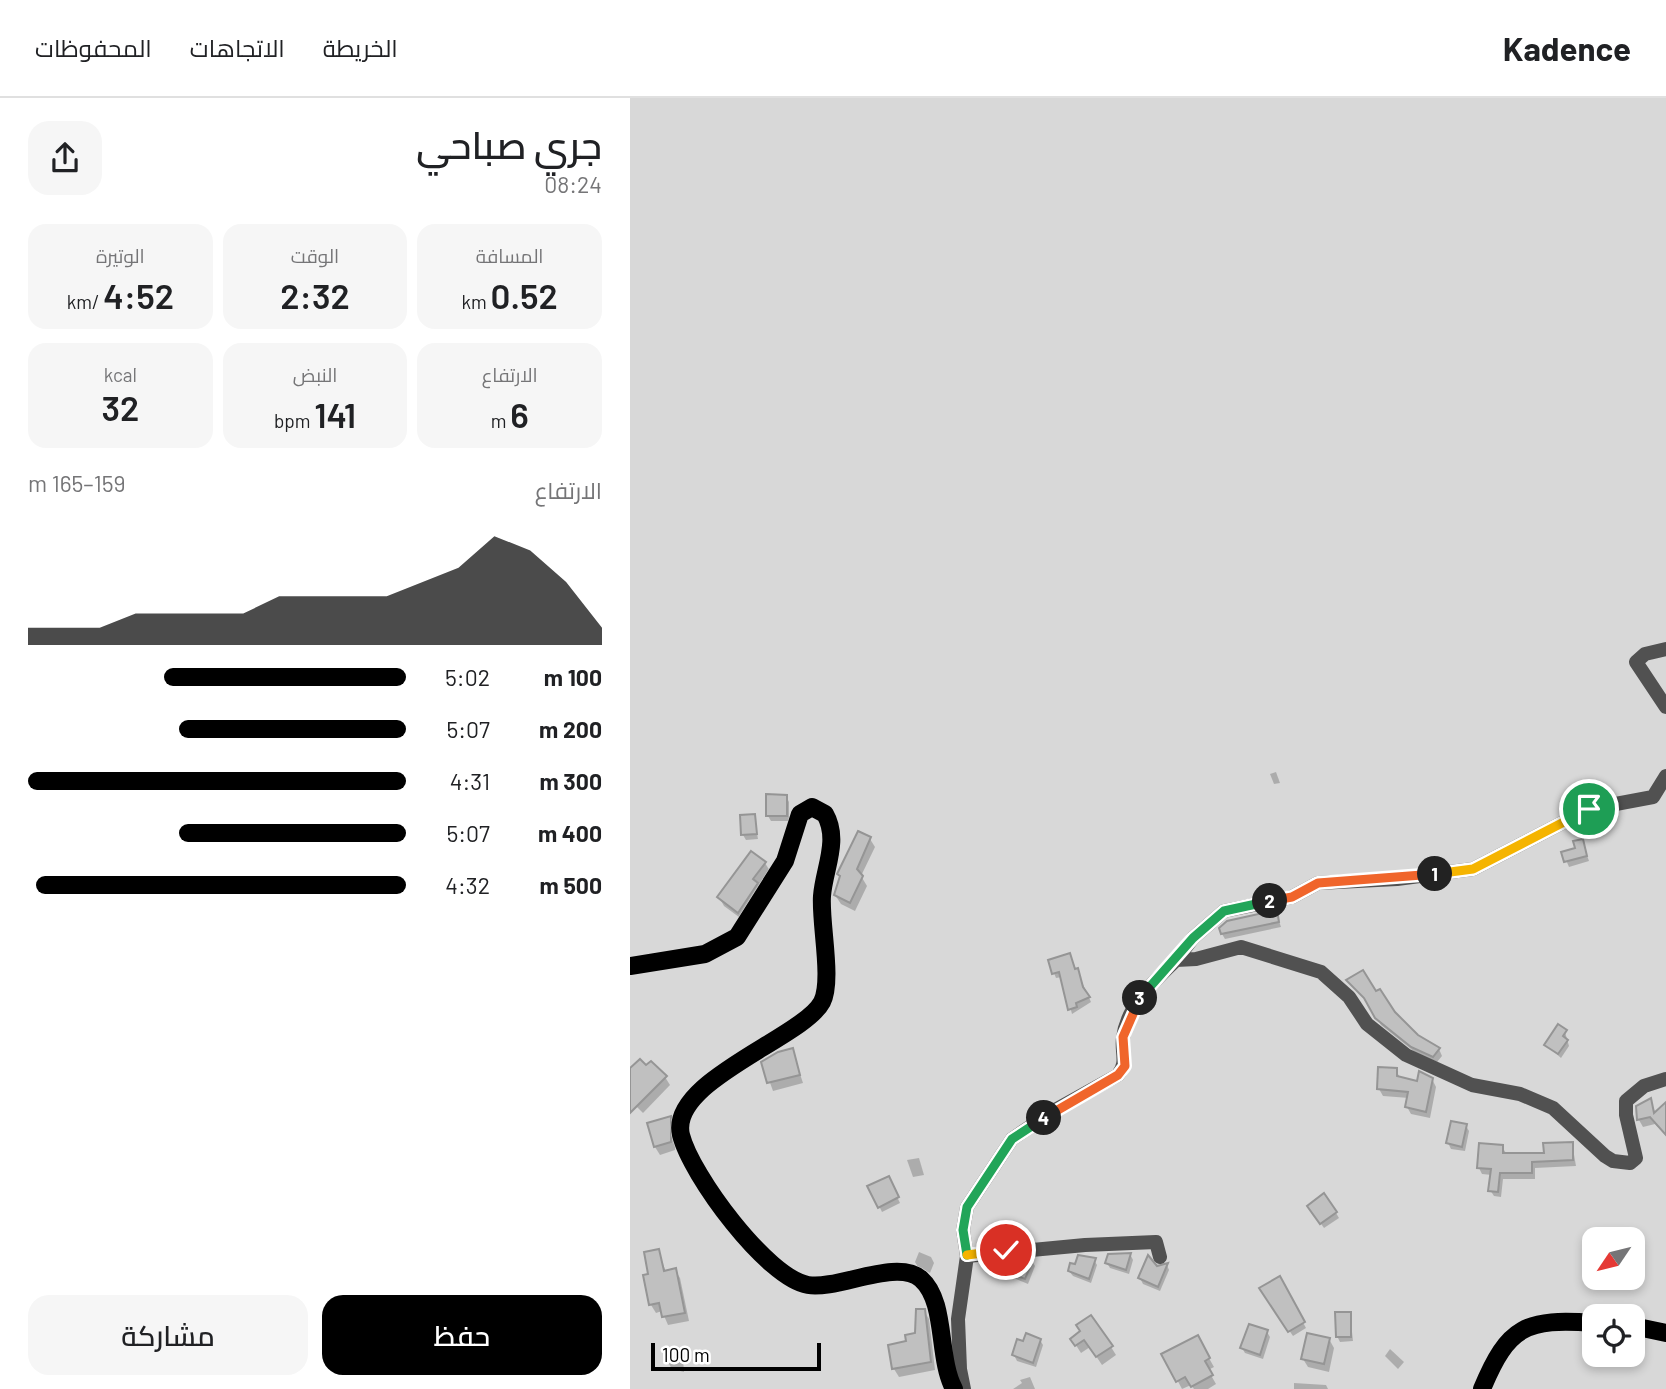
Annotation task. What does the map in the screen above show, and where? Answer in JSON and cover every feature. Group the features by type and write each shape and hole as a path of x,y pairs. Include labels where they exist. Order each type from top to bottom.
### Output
{"main road":[{"path":"630,966 705,954 730,942 744,930 785,861 800,814 812,807 825,814 832,834 822,894 825,995 811,1014 701,1090 682,1119 681,1135 716,1202 773,1267 785,1276 810,1286 888,1273 905,1272 921,1279 935,1301 942,1357 954,1389"},
{"path":"1482,1389 1501,1347 1519,1332 1554,1321 1582,1322"},
{"path":"1645,1329 1666,1333"}],"street":[{"path":"1666,649 1645,654 1636,662 1666,707"},
{"path":"964,1389 960,1368 958,1320 967,1256 963,1230 967,1207 1012,1139 1118,1075 1125,1066 1123,1037 1137,1002 1193,938 1224,911 1292,897 1318,883 1397,879 1473,869 1589,809 1653,797 1666,776"},
{"path":"1176,960 1196,959 1241,947 1321,972 1349,997 1367,1024 1406,1055 1472,1085 1520,1094 1553,1108 1605,1156 1621,1164 1630,1163 1636,1157 1626,1115 1626,1101 1644,1086 1666,1079"},
{"path":"967,1256 1085,1245 1156,1242 1160,1257"}],"shaded area":[{"path":"630,98 1666,98 1666,1389 630,1389"}],"building":[{"path":"766,794 787,795 787,816 766,816"},
{"path":"755,814 757,834 741,835 740,815"},
{"path":"858,831 871,837 857,869 863,876 850,903 834,895 840,876 837,874"},
{"path":"1583,839 1587,856 1564,862 1561,852 1575,848 1573,841"},
{"path":"751,851 766,862 753,879 758,883 738,913 717,897"},
{"path":"1277,910 1279,922 1221,934 1219,928 1227,921"},
{"path":"1070,953 1075,969 1078,968 1083,987 1090,997 1068,1010 1059,972 1052,974 1048,960"},
{"path":"1363,970 1376,991 1380,989 1395,1012 1418,1035 1440,1048 1433,1057 1411,1047 1375,1018 1364,998 1346,980"},
{"path":"1558,1024 1567,1030 1563,1036 1568,1040 1558,1054 1544,1045"},
{"path":"793,1048 800,1075 767,1083 761,1062 778,1052"},
{"path":"640,1059 646,1065 651,1061 667,1076 630,1113 630,1068"},
{"path":"1378,1067 1397,1068 1397,1076 1417,1081 1419,1071 1433,1078 1426,1112 1405,1107 1408,1092 1377,1089"},
{"path":"1651,1098 1654,1113 1666,1102 1666,1135 1650,1117 1637,1120 1636,1106"},
{"path":"671,1116 671,1142 654,1147 647,1123"},
{"path":"1451,1121 1467,1124 1462,1147 1446,1143"},
{"path":"1573,1142 1573,1160 1532,1162 1532,1173 1500,1173 1498,1192 1488,1191 1491,1169 1477,1168 1479,1143 1503,1145 1503,1153 1544,1153 1543,1143"},
{"path":"889,1176 899,1197 878,1208 867,1186"},
{"path":"1324,1193 1337,1212 1320,1224 1307,1206"},
{"path":"659,1249 664,1271 676,1268 685,1313 662,1317 659,1303 649,1305 643,1275 648,1274 644,1252"},
{"path":"1131,1253 1126,1270 1105,1263 1108,1254"},
{"path":"1078,1255 1096,1258 1089,1279 1068,1271 1070,1263 1075,1264"},
{"path":"1148,1255 1157,1266 1168,1263 1158,1287 1138,1278"},
{"path":"1033,1260 1025,1279 1003,1270 1007,1262"},
{"path":"1280,1276 1305,1322 1288,1332 1259,1288"},
{"path":"916,1309 925,1309 931,1362 892,1369 888,1345 906,1341 905,1335 915,1333"},
{"path":"1335,1312 1351,1312 1351,1337 1336,1337"},
{"path":"1091,1315 1113,1346 1096,1357 1084,1340 1075,1346 1070,1339 1080,1331 1076,1325"},
{"path":"1249,1324 1268,1330 1260,1355 1240,1348"},
{"path":"1026,1333 1041,1339 1033,1363 1012,1355 1017,1339 1023,1341"},
{"path":"1307,1333 1330,1338 1324,1364 1301,1359"},
{"path":"1198,1335 1210,1358 1205,1361 1213,1375 1191,1387 1185,1377 1176,1382 1161,1354"}],"route":[{"path":"1006,1250 967,1256 963,1230 967,1207 1012,1139 1118,1075 1125,1066 1123,1037 1137,1002 1193,938 1224,911 1292,897 1318,883 1397,879 1473,869 1527,844 1589,809"}]}
